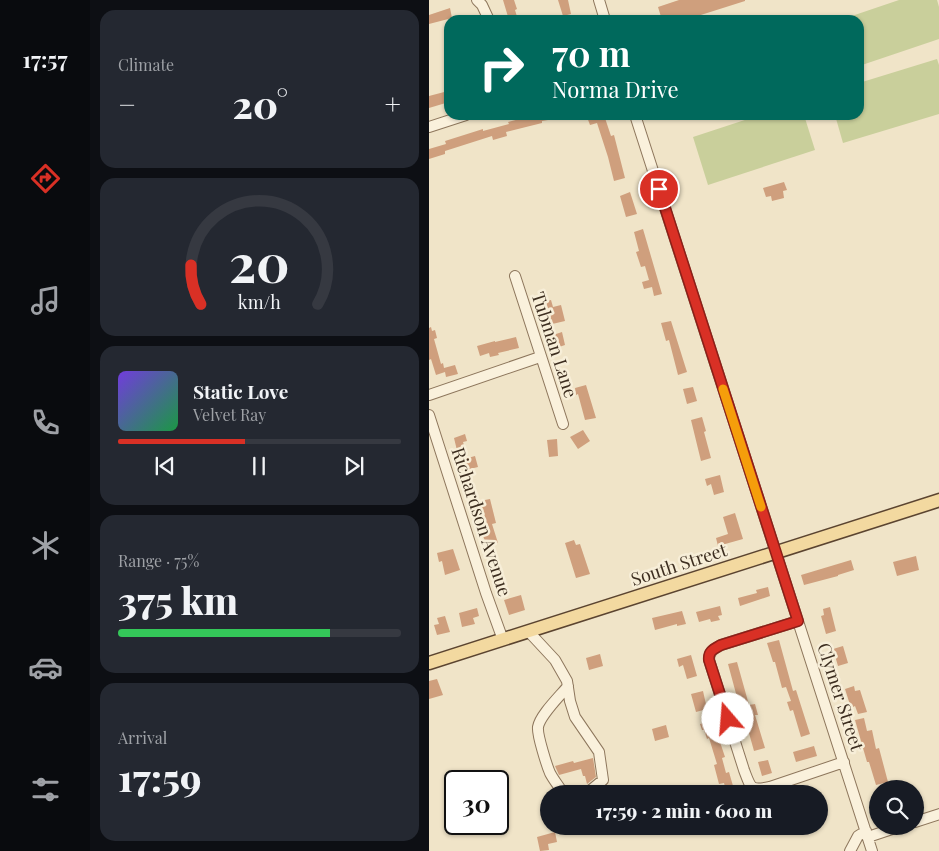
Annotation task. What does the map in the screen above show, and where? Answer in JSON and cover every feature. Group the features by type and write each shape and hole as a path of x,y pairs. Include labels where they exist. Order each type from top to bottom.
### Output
{"main road":[{"name":"South Street","path":"429,664 939,500"}],"street":[{"path":"477,0 487,15"},
{"path":"599,0 604,15"},
{"path":"429,127 451,120"},
{"name":"Clymer Street","path":"637,120 873,851"},
{"name":"Tubman Lane","path":"515,276 563,424"},
{"path":"429,395 541,358"},
{"name":"Richardson Avenue","path":"429,414 486,593 503,640"},
{"path":"798,621 721,645 711,650 709,655 744,770 750,786 754,789 759,789 844,762"},
{"path":"529,632 555,660 567,681 575,717 599,752 603,780 597,785"},
{"path":"558,785 551,774 541,744 538,727 546,711 568,686"},
{"path":"924,819 939,814"},
{"path":"850,851 858,836 867,834"}],"green space":[{"path":"899,0 937,0 939,7 939,39 864,64 864,15 855,15"},
{"path":"937,59 940,68 939,114 843,143 836,120 864,120 864,81"},
{"path":"745,120 806,120 815,150 708,185 693,137"}],"building":[{"path":"503,0 514,0 516,15 508,15"},
{"path":"558,0 568,0 571,14 563,15"},
{"path":"679,0 745,0 701,15 660,15 658,7"},
{"path":"450,8 451,15 444,15 444,20 429,24 429,15"},
{"path":"444,92 444,104 429,108 429,96"},
{"path":"516,120 548,120 506,132 507,136 493,140 492,136 445,151 445,154 429,159 429,149 446,144 445,141 483,129 483,131 509,124 508,122"},
{"path":"588,120 606,120 611,136 614,135 625,178 614,181 597,123 590,125"},
{"path":"784,182 787,190 783,191 784,198 772,201 771,196 766,197 763,188"},
{"path":"630,192 637,214 626,217 620,196"},
{"path":"643,229 662,294 654,296 652,287 644,289 642,282 649,280 645,266 641,267 636,252 639,251 634,232"},
{"path":"551,300 553,307 561,305 565,321 548,325 542,302"},
{"path":"671,321 687,372 678,375 669,340 666,341 661,323"},
{"path":"431,327 432,331 435,330 437,338 434,339 441,364 443,363 444,368 455,365 458,374 446,377 445,372 436,375 431,359 429,360 429,328"},
{"path":"562,332 565,345 556,348 553,335"},
{"path":"516,337 519,348 490,357 489,353 480,356 477,346"},
{"path":"586,385 596,418 585,420 575,388"},
{"path":"693,387 697,401 687,404 683,389"},
{"path":"702,417 711,458 701,461 691,420"},
{"path":"583,430 590,441 578,449 570,437"},
{"path":"465,434 467,441 463,442 468,458 475,456 478,467 462,471 454,438"},
{"path":"557,439 558,456 549,457 547,440"},
{"path":"720,475 724,492 714,495 711,484 707,486 705,479"},
{"path":"490,499 496,523 492,524 498,543 487,546 483,536 486,535 481,518 485,517 480,501"},
{"path":"735,513 743,539 718,546 716,538 728,534 723,517"},
{"path":"574,540 576,545 580,544 590,574 576,578 565,543"},
{"path":"453,549 460,570 445,575 442,561 439,562 437,553"},
{"path":"916,556 919,570 897,576 893,562"},
{"path":"851,560 854,570 804,585 801,575"},
{"path":"768,587 770,596 740,606 738,598 757,593 756,590"},
{"path":"521,595 525,610 509,615 504,600"},
{"path":"720,606 722,615 718,616 720,620 711,622 710,619 699,622 696,612"},
{"path":"830,607 836,631 826,634 821,616 824,615 823,609"},
{"path":"477,608 479,616 473,618 475,624 462,627 459,613"},
{"path":"682,611 686,624 677,626 677,624 655,630 652,618"},
{"path":"445,616 450,632 437,635 434,625 439,624 437,618"},
{"path":"779,640 793,691 796,690 810,734 801,737 793,710 790,711 787,702 791,701 786,687 782,688 775,662 773,662 767,643"},
{"path":"843,646 848,663 838,666 833,649"},
{"path":"600,654 603,666 589,670 586,658"},
{"path":"691,655 697,676 687,679 683,665 679,667 677,659"},
{"path":"737,662 749,705 755,704 758,715 755,715 765,748 754,751 728,664"},
{"path":"437,679 443,695 429,699 429,681"},
{"path":"854,686 855,691 860,690 867,712 858,714 855,706 851,708 845,689"},
{"path":"703,691 707,709 696,712 691,694"},
{"path":"864,718 867,731 872,730 876,749 879,748 887,780 874,780 869,762 867,762 855,720"},
{"path":"710,721 716,740 719,739 725,757 722,758 726,773 729,772 733,785 719,784 714,765 717,764 709,738 707,739 700,724"},
{"path":"666,725 669,737 655,741 652,729"},
{"path":"814,746 817,756 796,762 793,752"},
{"path":"593,758 596,777 587,784 581,769 559,775 555,766 573,761 574,763"},
{"path":"768,760 772,773 762,776 758,762"},
{"path":"556,835 557,842 548,844 549,850 540,851 537,837"}],"slow traffic":[{"path":"723,389 761,507"}],"route":[{"path":"659,189 798,621 721,645 710,652 709,660 728,719"}]}
